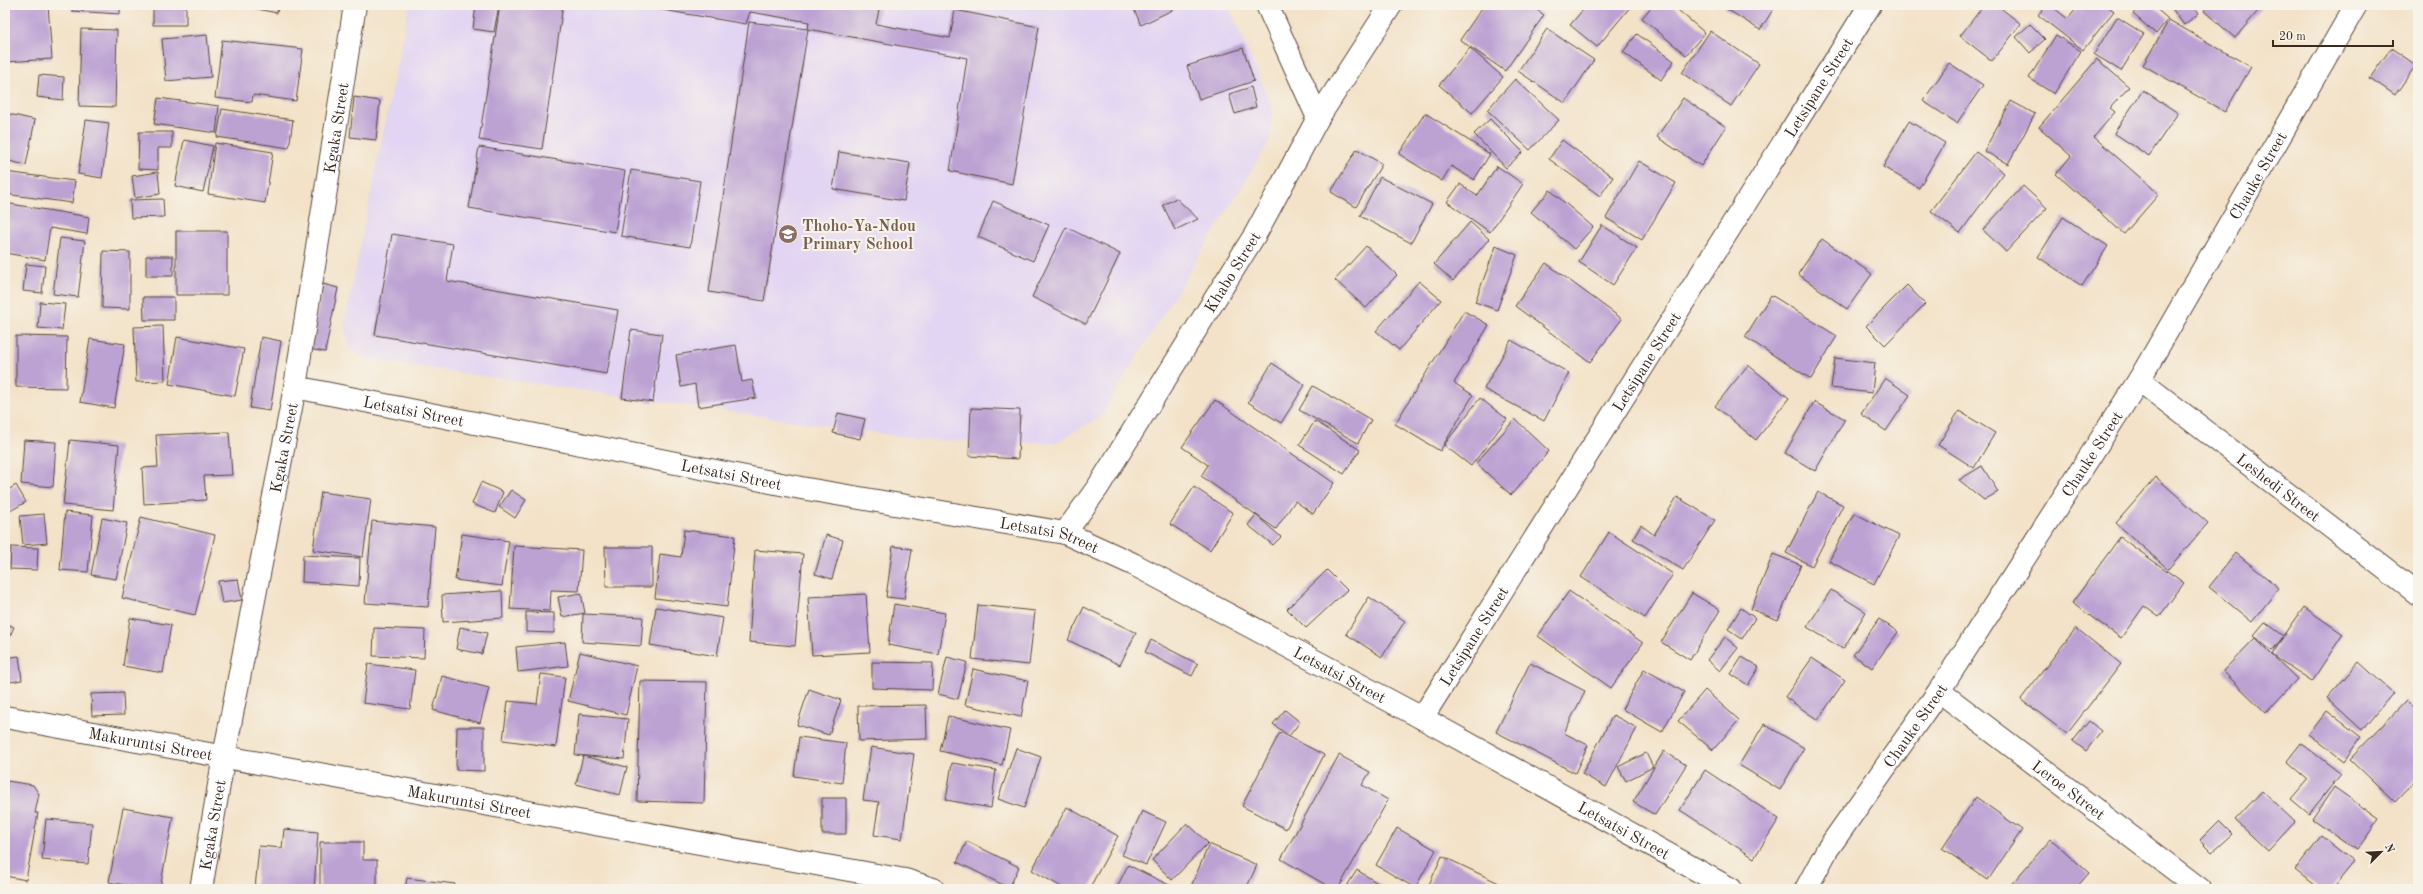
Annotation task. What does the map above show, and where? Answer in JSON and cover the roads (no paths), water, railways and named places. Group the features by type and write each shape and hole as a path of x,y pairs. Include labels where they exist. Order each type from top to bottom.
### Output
{"street":[{"name":"Kgaka Street","path":"202,889 224,756 294,387 355,5"},
{"path":"1267,5 1318,118"},
{"name":"Khabo Street","path":"1065,533 1098,486 1256,233 1318,118 1391,5"},
{"name":"Letsipane Street","path":"1422,718 1870,5"},
{"name":"Chauke Street","path":"1806,889 1827,850 1939,691 2139,380 2356,5"},
{"name":"Leshedi Street","path":"2139,380 2418,594"},
{"name":"Letsatsi Street","path":"294,387 801,488 1065,533 1147,571 1422,718 1731,889"},
{"name":"Leroe Street","path":"1939,691 2200,889"},
{"name":"Makuruntsi Street","path":"5,717 905,880 933,889"}],"place":[{"name":"Thoho-Ya-Ndou Primary School","path":"788,234"}]}
